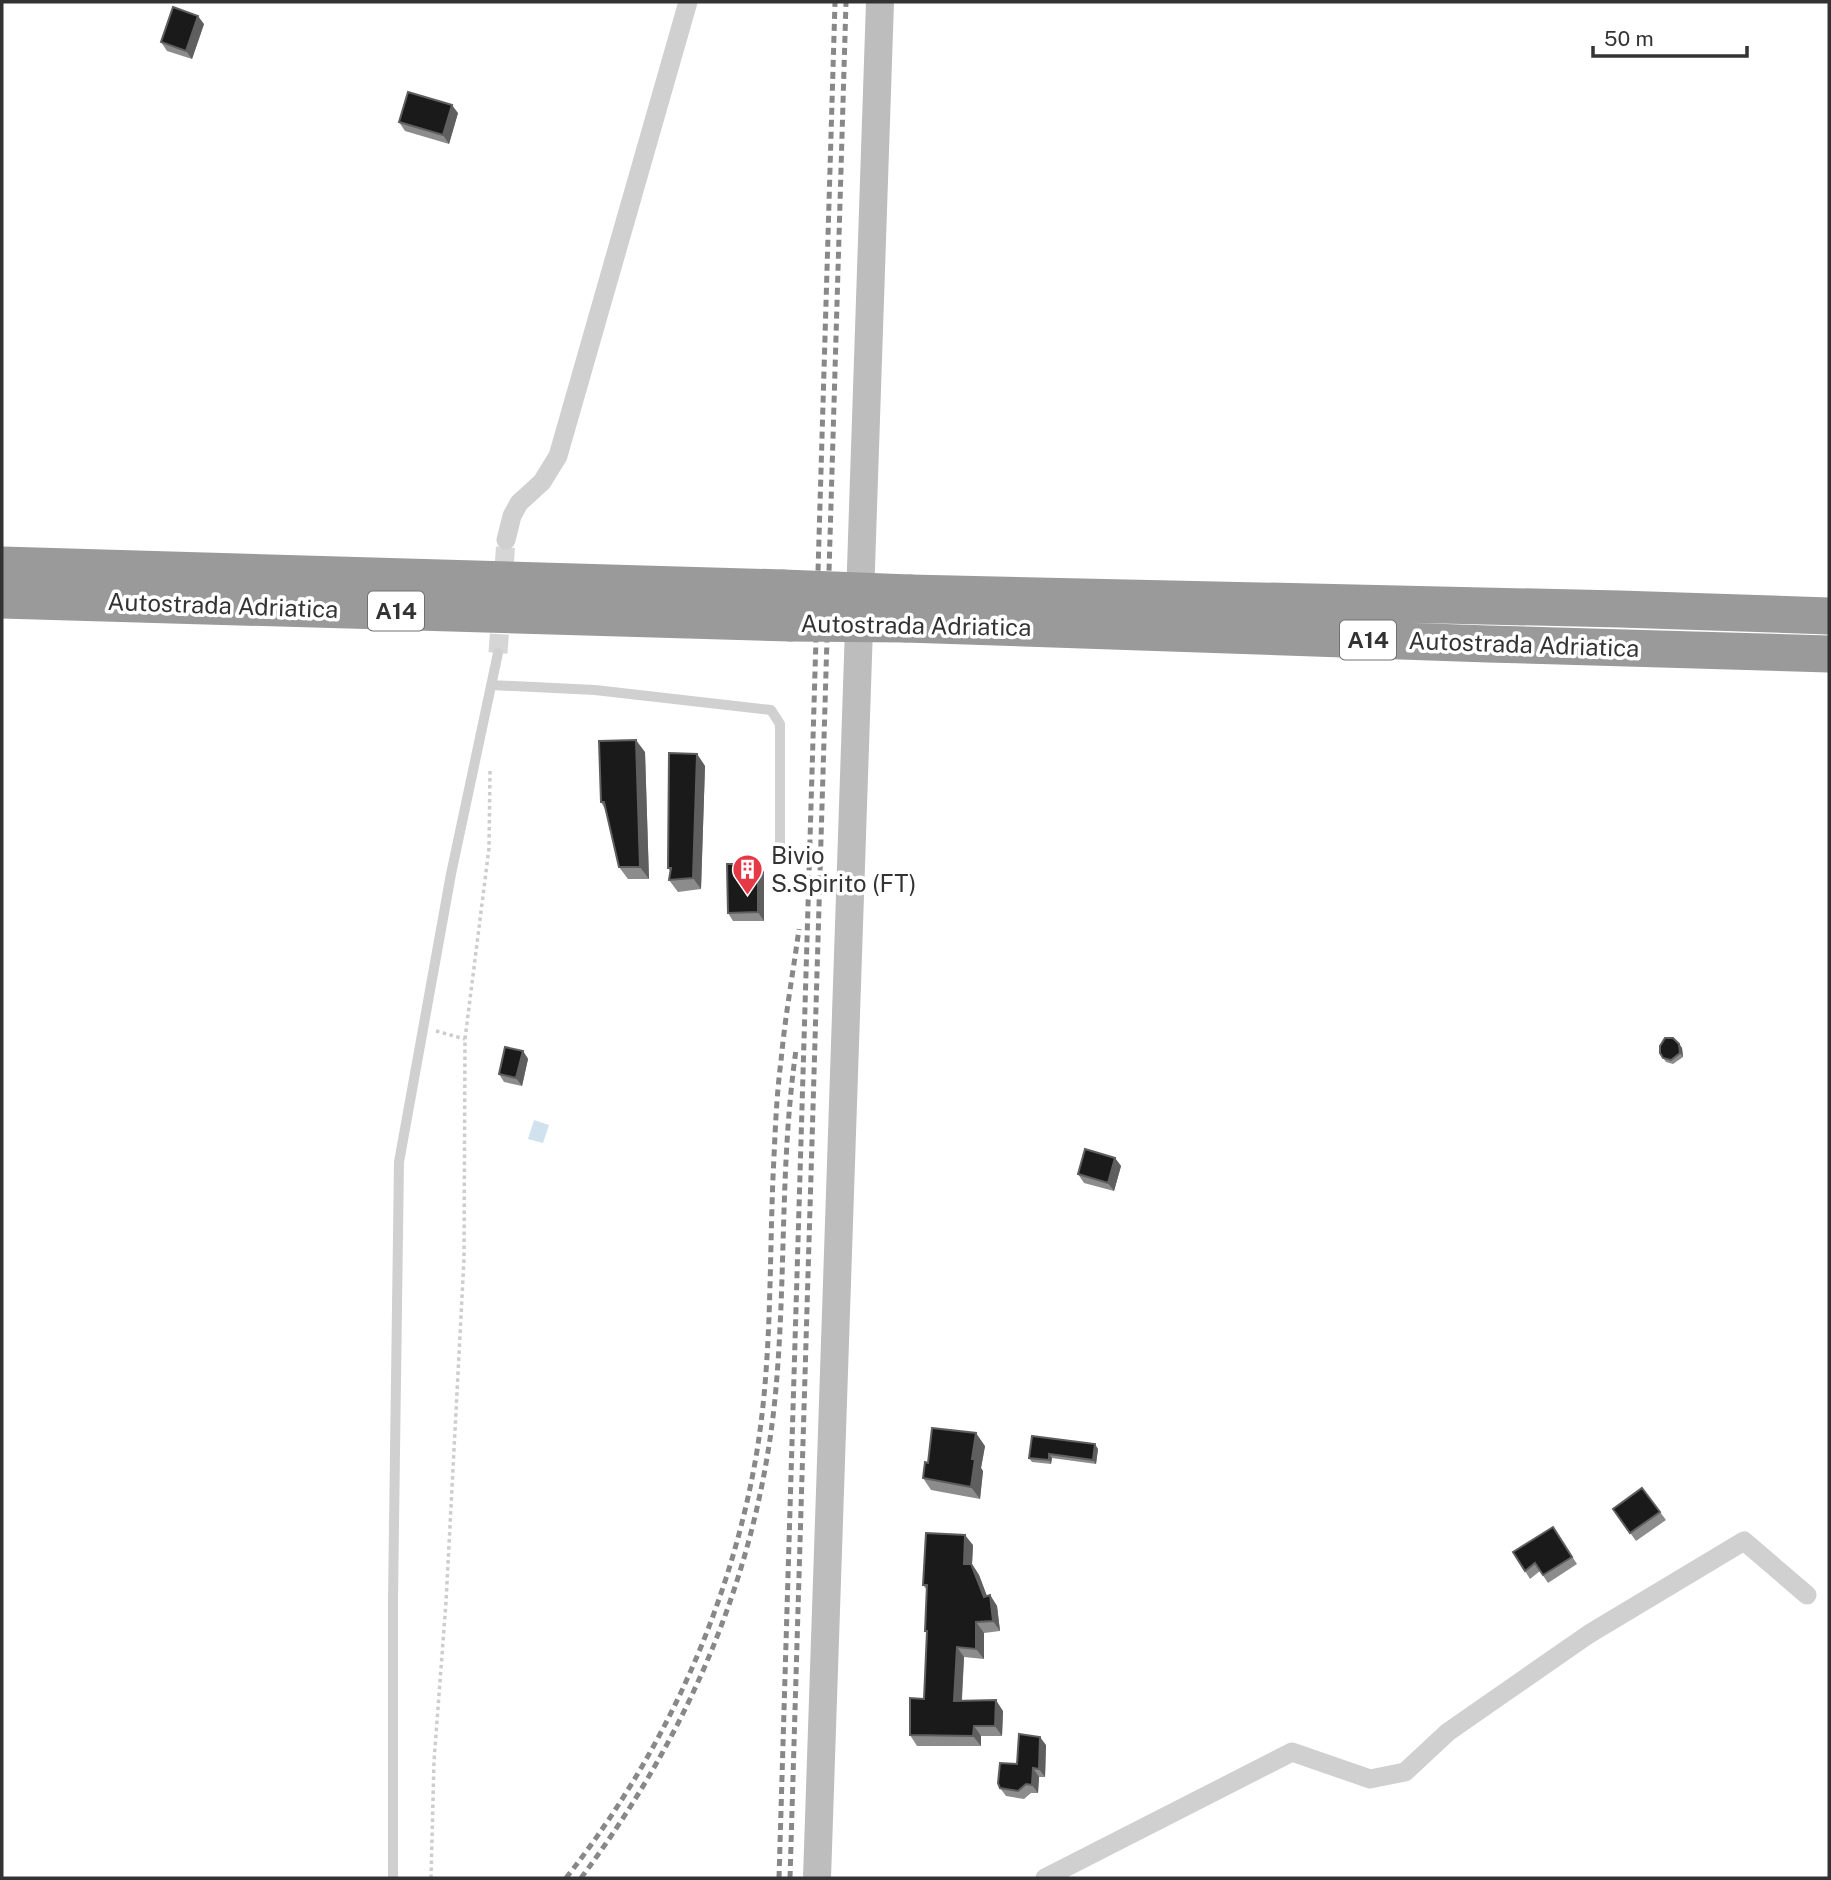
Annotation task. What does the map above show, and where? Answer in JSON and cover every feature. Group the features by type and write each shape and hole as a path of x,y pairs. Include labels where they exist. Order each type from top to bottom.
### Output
{"highway":[{"name":"Autostrada Adriatica","path":"2,565 786,606"},
{"name":"Autostrada Adriatica","path":"2,600 908,609 1634,609 1829,616"},
{"name":"Autostrada Adriatica","path":"908,609 1474,644 1829,654"}],"main road":[{"path":"817,1878 880,2"}],"street":[{"path":"506,540 512,516 519,503 542,482 558,456 688,2"},
{"path":"1045,1878 1292,1752 1370,1779 1405,1772 1448,1732 1589,1634 1744,1541 1807,1595"}],"lane":[{"path":"393,1878 393,1598 399,1162 452,874 498,653"},
{"path":"491,685 595,691 771,710 780,724 780,844"}],"path":[{"path":"431,1878 434,1762 446,1602 464,1259 466,1039 489,848 490,768"},
{"path":"424,1027 466,1039"}],"water":[{"path":"534,1120 549,1125 543,1143 528,1139"}],"building":[{"path":"173,7 198,16 186,51 161,42"},
{"path":"408,92 452,105 443,135 399,122"},
{"path":"636,740 640,867 619,867 604,802 601,802 599,741"},
{"path":"669,753 697,754 693,878 669,880"},
{"name":"Bivio S.Spirito (FT)","path":"727,864 758,864 758,912 728,913"},
{"path":"1665,1038 1673,1038 1679,1044 1680,1053 1671,1060 1663,1058 1660,1053 1660,1046"},
{"path":"505,1047 523,1051 516,1078 499,1074"},
{"path":"1085,1149 1115,1158 1108,1183 1078,1174"},
{"path":"932,1428 976,1433 971,1487 923,1478 925,1462 928,1463"},
{"path":"1032,1436 1095,1444 1093,1460 1049,1454 1049,1460 1029,1458"},
{"path":"1642,1488 1660,1512 1630,1533 1613,1509"},
{"path":"1553,1527 1572,1557 1543,1575 1535,1563 1525,1571 1513,1552"},
{"path":"926,1533 965,1535 964,1564 971,1564 984,1597 990,1595 993,1621 976,1622 976,1649 957,1647 954,1701 996,1700 995,1726 974,1726 973,1736 910,1735 910,1698 924,1699 927,1585 923,1585"},
{"path":"1019,1734 1040,1737 1039,1769 1033,1768 1032,1785 1026,1784 1018,1791 1000,1788 1000,1763 1017,1764"}],"tunnel":[{"path":"498,653 506,540"}],"railway":[{"path":"779,1878 835,2"},
{"path":"790,1878 846,2"},
{"path":"566,1878 631,1785 685,1684 707,1632 742,1524 754,1468 764,1396 777,1104 799,929"},
{"path":"581,1878 620,1823 655,1766 686,1707 713,1647 736,1585 754,1521 776,1388 785,1176 796,1050"}],"place":[{"name":"Bivio S.Spirito (FT)","path":"748,897"}]}
